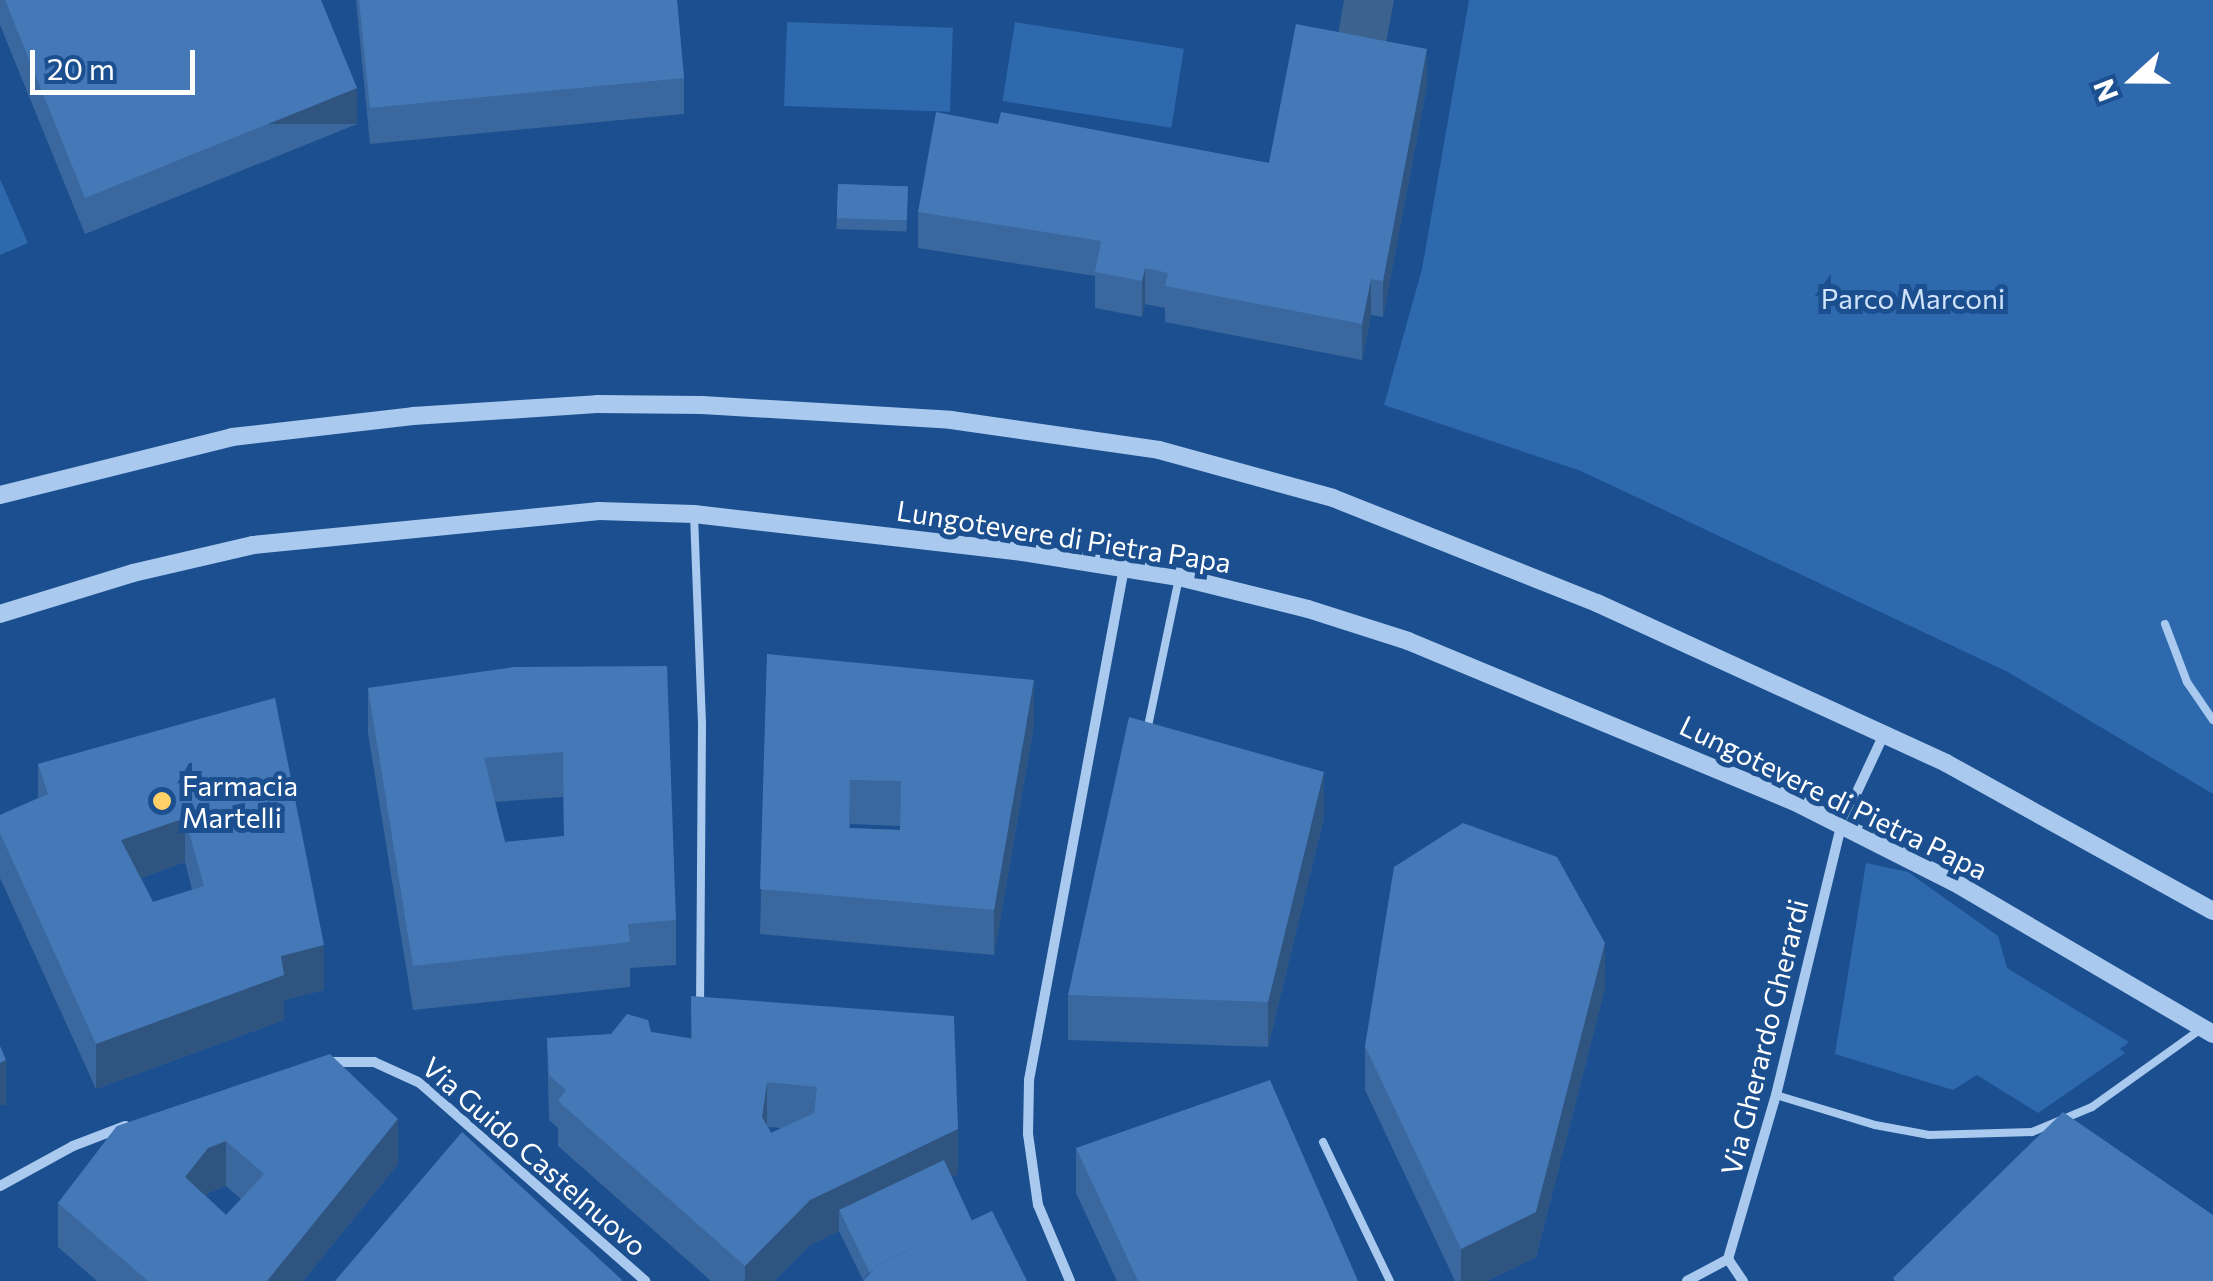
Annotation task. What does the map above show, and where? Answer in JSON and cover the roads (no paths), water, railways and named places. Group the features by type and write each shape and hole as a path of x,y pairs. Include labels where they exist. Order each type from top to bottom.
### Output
{"street":[{"path":"0,495 232,437 504,409 702,406 1013,426 1196,458 1375,513 1597,603 1885,733 2007,794 2213,910"},
{"name":"Lungotevere di Pietra Papa","path":"0,614 192,558 320,536 599,511 694,514 1180,577 1308,609 1426,647 1560,701 1841,826 1959,885 2208,1030"},
{"path":"1070,1281 1038,1205 1028,1134 1030,1080 1124,567"},
{"name":"Via Gherardo Gherardi","path":"1728,1259 1776,1096 1841,826 1885,733"},
{"name":"Via Guido Castelnuovo","path":"312,1064 374,1062 409,1076 466,1121 645,1281"},
{"path":"0,1186 74,1146 140,1121"},
{"path":"1687,1281 1728,1259 1743,1281"}],"lane":[{"path":"694,514 702,724 700,1015"},
{"path":"1143,748 1180,577"},
{"path":"2165,624 2186,682 2213,720"},
{"path":"1776,1096 1875,1125 1929,1134 2032,1132 2092,1107 2208,1030"},
{"path":"1324,1142 1390,1281"}],"place":[{"name":"Farmacia Martelli","path":"162,801"}],"park label":[{"name":"Parco Marconi","path":"1913,298"}]}
